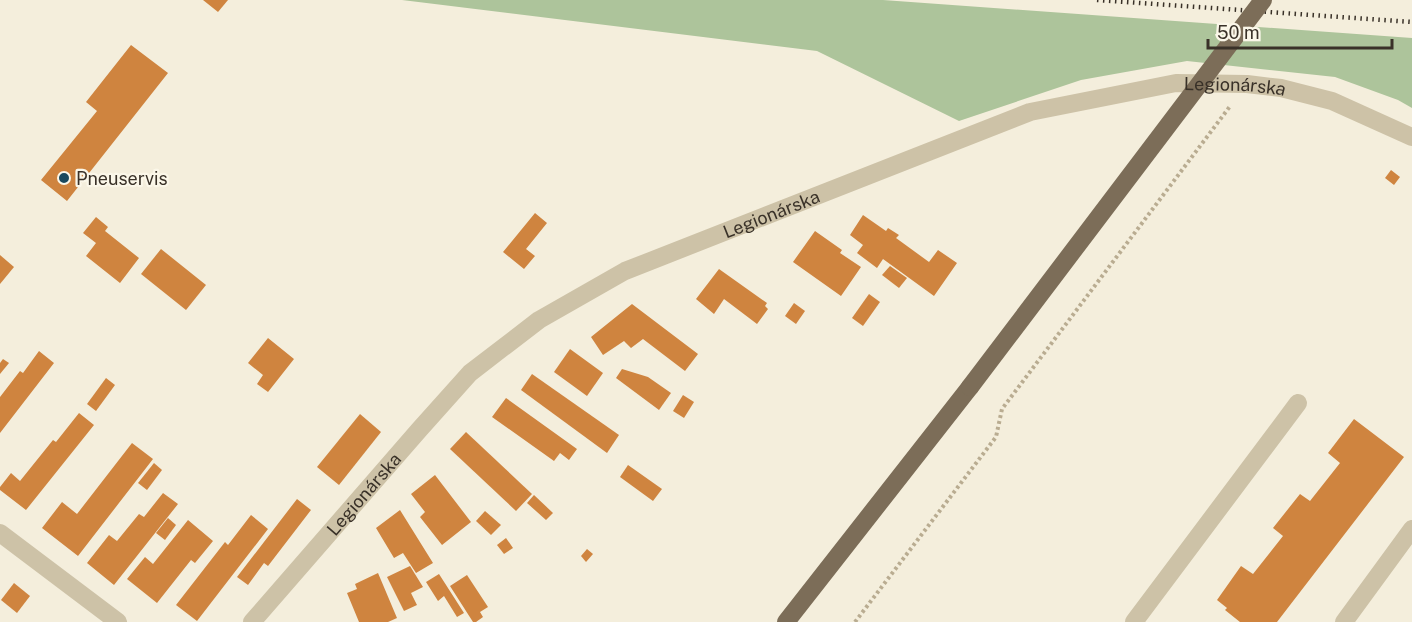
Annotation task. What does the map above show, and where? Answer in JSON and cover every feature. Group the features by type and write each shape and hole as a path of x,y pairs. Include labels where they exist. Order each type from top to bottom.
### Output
{"main road":[{"path":"786,622 970,387 1263,0"}],"street":[{"name":"Legionárska","path":"252,622 470,373 539,320 625,271 1030,112 1176,83 1281,87 1332,101 1412,137"},
{"path":"1134,622 1298,403"},
{"path":"1344,622 1412,529"},
{"path":"0,533 118,622"}],"path":[{"path":"855,622 996,437 1002,409 1247,84"}],"green space":[{"path":"402,0 883,0 1412,38 1412,108 1398,100 1335,77 1187,61 1081,80 959,121 817,51"}],"building":[{"path":"203,0 228,0 218,12"},
{"path":"131,45 168,73 67,201 41,180 97,111 86,102"},
{"path":"1391,170 1400,177 1394,185 1385,178"},
{"path":"535,213 547,223 526,249 535,256 524,269 503,252"},
{"path":"863,215 886,231 888,228 899,235 896,238 929,262 938,250 957,263 934,296 883,259 877,268 857,253 863,245 850,235"},
{"path":"96,217 108,227 105,231 139,258 120,283 86,256 96,243 83,233"},
{"path":"815,231 842,250 840,253 861,267 841,296 793,262"},
{"path":"161,249 206,285 186,310 141,274"},
{"path":"0,255 14,267 0,284"},
{"path":"890,266 907,278 899,288 882,275"},
{"path":"719,269 767,303 765,306 768,309 757,324 724,299 714,314 696,299"},
{"path":"869,294 880,302 863,326 852,318"},
{"path":"794,303 805,311 796,324 785,316"},
{"path":"632,304 698,354 685,371 643,339 631,348 624,341 603,355 591,337"},
{"path":"268,338 294,359 268,392 257,384 263,375 248,363"},
{"path":"570,349 603,373 587,396 554,372"},
{"path":"39,351 54,363 0,433 0,397 20,371 23,373"},
{"path":"3,359 9,363 0,374 0,363"},
{"path":"622,369 648,377 671,393 659,410 616,378"},
{"path":"532,374 619,435 607,453 521,390"},
{"path":"106,378 115,385 96,411 87,404"},
{"path":"683,395 694,402 684,418 673,411"},
{"path":"506,398 577,449 569,460 560,453 554,461 492,417"},
{"path":"79,413 94,425 26,510 0,490 0,487 11,473 20,481 53,440 56,442"},
{"path":"360,414 381,432 339,485 317,467"},
{"path":"1354,419 1404,457 1277,622 1240,622 1217,600 1241,566 1253,574 1283,536 1273,528 1300,494 1310,501 1340,463 1328,453"},
{"path":"466,432 532,494 516,511 450,449"},
{"path":"132,443 153,459 78,556 42,528 62,502 77,514"},
{"path":"154,463 162,470 147,490 138,483"},
{"path":"628,465 662,489 653,501 620,477"},
{"path":"435,475 471,522 442,545 420,517 425,512 411,494"},
{"path":"163,493 178,504 114,585 87,563 109,535 117,541 139,514 144,517"},
{"path":"534,495 553,513 546,520 527,503"},
{"path":"297,499 311,510 268,566 264,563 248,585 237,577"},
{"path":"400,510 433,563 416,573 403,553 394,558 376,528"},
{"path":"485,511 501,525 491,535 476,521"},
{"path":"251,515 268,529 197,621 176,605 225,542 228,545"},
{"path":"168,518 176,525 165,540 156,533"},
{"path":"188,520 213,541 195,563 191,560 157,603 127,579 145,557 153,564"},
{"path":"506,538 513,548 504,554 497,545"},
{"path":"587,549 593,554 586,562 581,556"},
{"path":"410,566 423,587 411,593 417,605 404,611 387,577"},
{"path":"378,573 397,618 388,622 359,622 347,593 357,589 355,584"},
{"path":"439,574 464,613 457,617 444,596 438,601 426,582"},
{"path":"467,575 488,607 480,612 483,617 476,622 473,622 450,586"},
{"path":"14,583 30,596 17,613 1,600"}],"railway":[{"path":"1097,0 1412,22"}],"place":[{"name":"Pneuservis","path":"64,178"}]}
